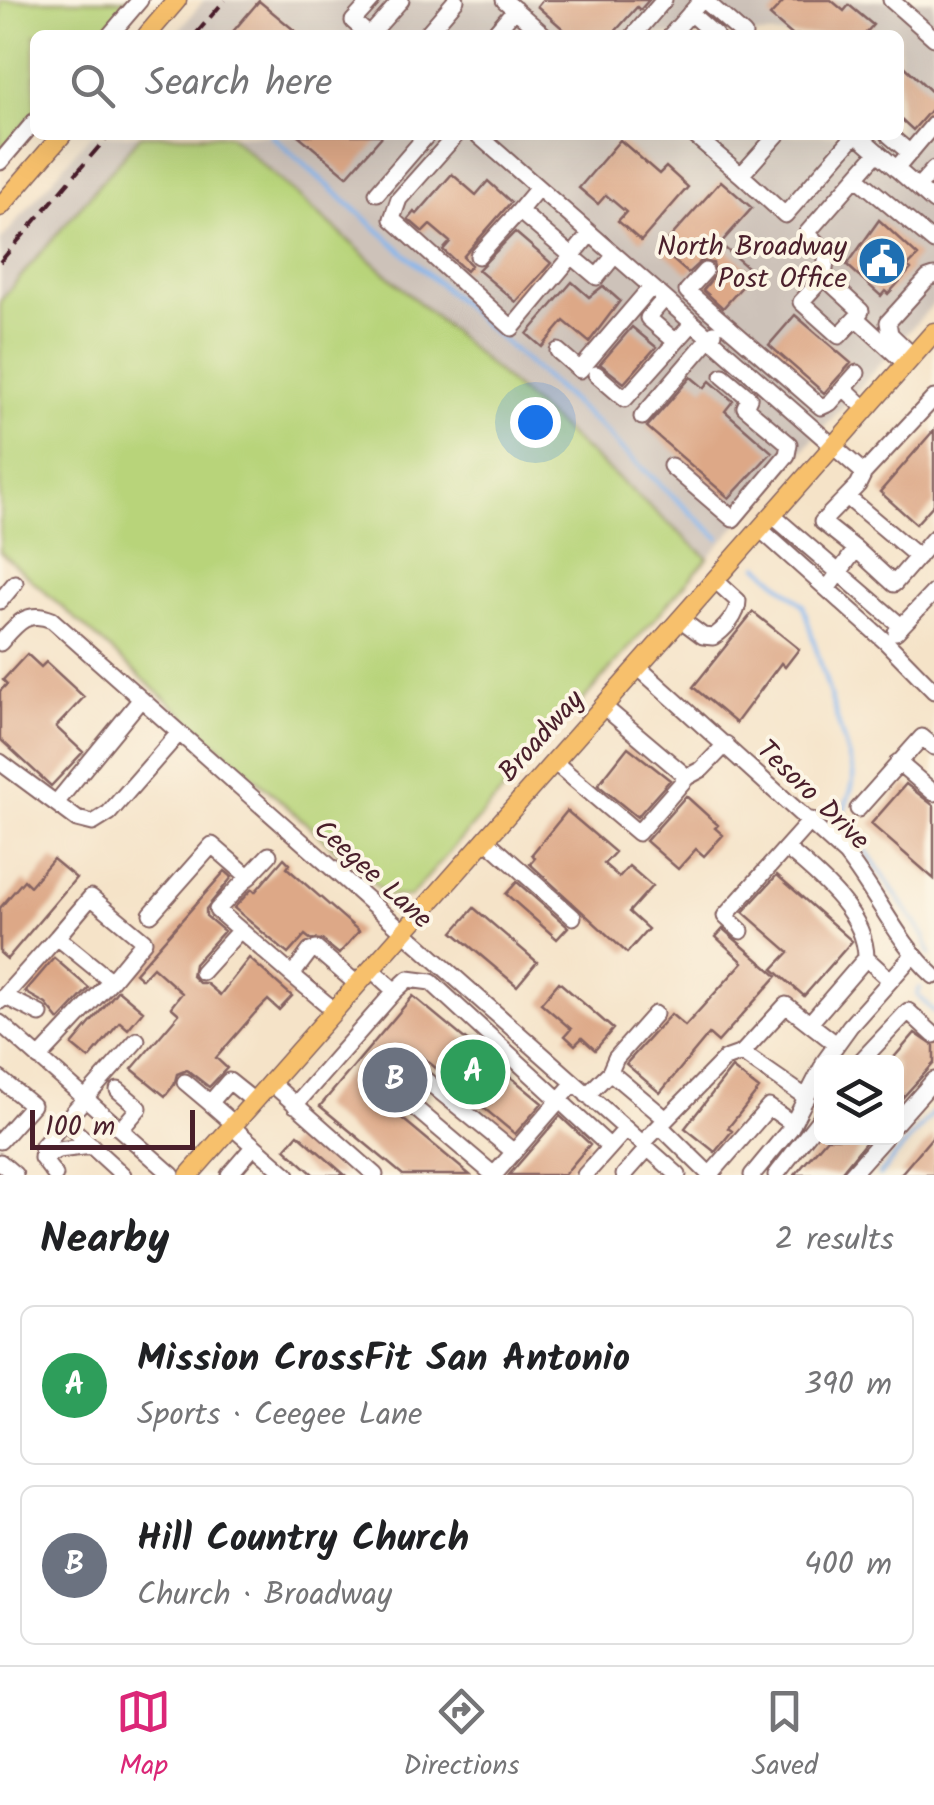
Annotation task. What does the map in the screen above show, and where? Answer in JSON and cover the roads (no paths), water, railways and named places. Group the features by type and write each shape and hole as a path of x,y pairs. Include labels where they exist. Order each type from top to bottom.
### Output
{"main road":[{"path":"151,30 177,0"},
{"path":"0,207 58,140"},
{"name":"Broadway","path":"188,1175 934,332"}],"street":[{"path":"114,30 140,0"},
{"path":"363,30 353,21 372,0"},
{"path":"374,30 401,0"},
{"path":"430,30 456,0"},
{"path":"638,30 664,0"},
{"path":"675,30 703,0 731,30"},
{"path":"891,0 934,38"},
{"path":"495,30 509,5 538,30"},
{"path":"690,13 709,30"},
{"path":"896,168 934,124"},
{"path":"0,162 30,127"},
{"path":"377,193 423,140"},
{"path":"452,140 399,199 392,219 512,328 590,234"},
{"path":"485,140 864,473"},
{"path":"700,140 785,215 852,140"},
{"path":"741,175 772,140"},
{"path":"862,140 934,202"},
{"path":"894,140 910,153"},
{"path":"824,277 862,311 839,336 801,302 824,277 827,254 807,234 878,152"},
{"path":"918,187 934,169"},
{"path":"856,177 934,242"},
{"path":"478,256 538,188"},
{"path":"519,211 597,277 614,256"},
{"path":"705,271 687,291 821,407 830,403 857,374"},
{"path":"910,360 890,334 888,322 931,277"},
{"path":"558,351 580,370 651,287"},
{"path":"596,374 626,400 676,342 694,297"},
{"path":"664,299 648,318 676,342"},
{"path":"856,318 910,360"},
{"path":"642,417 724,323"},
{"path":"736,362 752,347"},
{"path":"743,393 778,370"},
{"path":"723,376 749,398 745,407 788,444 787,455 733,519"},
{"path":"844,388 866,409"},
{"path":"934,398 822,522 894,584 934,538"},
{"path":"780,436 797,416"},
{"path":"787,455 808,474"},
{"path":"671,466 733,519 765,523 839,573 901,626"},
{"path":"756,492 765,523 826,589 934,691"},
{"path":"848,497 918,556"},
{"path":"826,589 856,549"},
{"path":"680,619 704,636 713,637 721,632 738,608 738,601 715,580"},
{"path":"0,600 15,582"},
{"path":"886,642 934,592"},
{"name":"Ceegee Lane","path":"0,643 18,622 34,615 52,620 678,1175"},
{"name":"Tesoro Drive","path":"638,666 846,854 913,955 934,976"},
{"path":"56,803 141,699"},
{"path":"603,706 687,777"},
{"path":"0,762 85,822 100,820 179,732"},
{"path":"858,810 922,737 934,747"},
{"path":"554,762 638,833 687,777 702,769 726,744"},
{"path":"898,762 934,793"},
{"path":"741,931 726,916 811,820"},
{"path":"485,839 573,917"},
{"path":"151,914 212,845 248,877"},
{"path":"786,848 815,872 865,937 866,958 810,1024"},
{"path":"269,855 218,910 334,1010"},
{"path":"841,902 869,884"},
{"path":"39,1058 63,1033 111,980 144,941 91,897 2,998 45,1018 63,1033"},
{"path":"202,972 240,930"},
{"path":"57,936 111,980"},
{"path":"292,975 310,951 316,950 357,984"},
{"path":"830,1055 913,955"},
{"path":"866,958 890,980"},
{"path":"371,968 395,991"},
{"path":"296,1105 395,991 408,979 422,978 431,982 610,1146"},
{"path":"454,1003 467,989"},
{"path":"624,1175 663,1123 724,1059 742,1053 786,1006 836,1044"},
{"path":"867,1055 908,1011 934,1035"},
{"path":"588,1095 655,1014"},
{"path":"0,1023 172,1175"},
{"path":"55,1175 42,1158 43,1146 137,1040"},
{"path":"742,1053 807,1098"},
{"path":"541,1084 556,1067"},
{"path":"610,1072 710,1175 769,1107 793,1124"},
{"path":"514,1152 422,1076 402,1097 494,1175 559,1101 574,1083"},
{"path":"0,1078 32,1105 0,1141"},
{"path":"904,1114 934,1080"},
{"path":"210,1103 229,1081 254,1101"},
{"path":"184,1082 287,1175"},
{"path":"270,1082 375,1175"},
{"path":"756,1174 793,1124 814,1084"},
{"path":"118,1090 140,1108 120,1130"},
{"path":"64,1121 123,1175"},
{"path":"776,1175 814,1126"},
{"path":"585,1175 626,1128"},
{"path":"851,1175 878,1145"},
{"path":"42,1158 58,1150 92,1146"},
{"path":"228,1175 254,1146"},
{"path":"0,1162 15,1175"}],"waterway":[{"path":"277,140 606,432 719,538"},
{"path":"759,566 803,605 853,772 842,820 925,937 930,955"},
{"path":"920,988 917,994 934,1012"},
{"path":"879,1175 934,1112"}],"railway":[{"path":"199,30 225,0"},
{"path":"0,262 105,140"}],"place":[{"name":"North Broadway Post Office","path":"882,261"},
{"name":"Mission CrossFit San Antonio","path":"473,1072"},
{"name":"Hill Country Church","path":"395,1080"}]}
